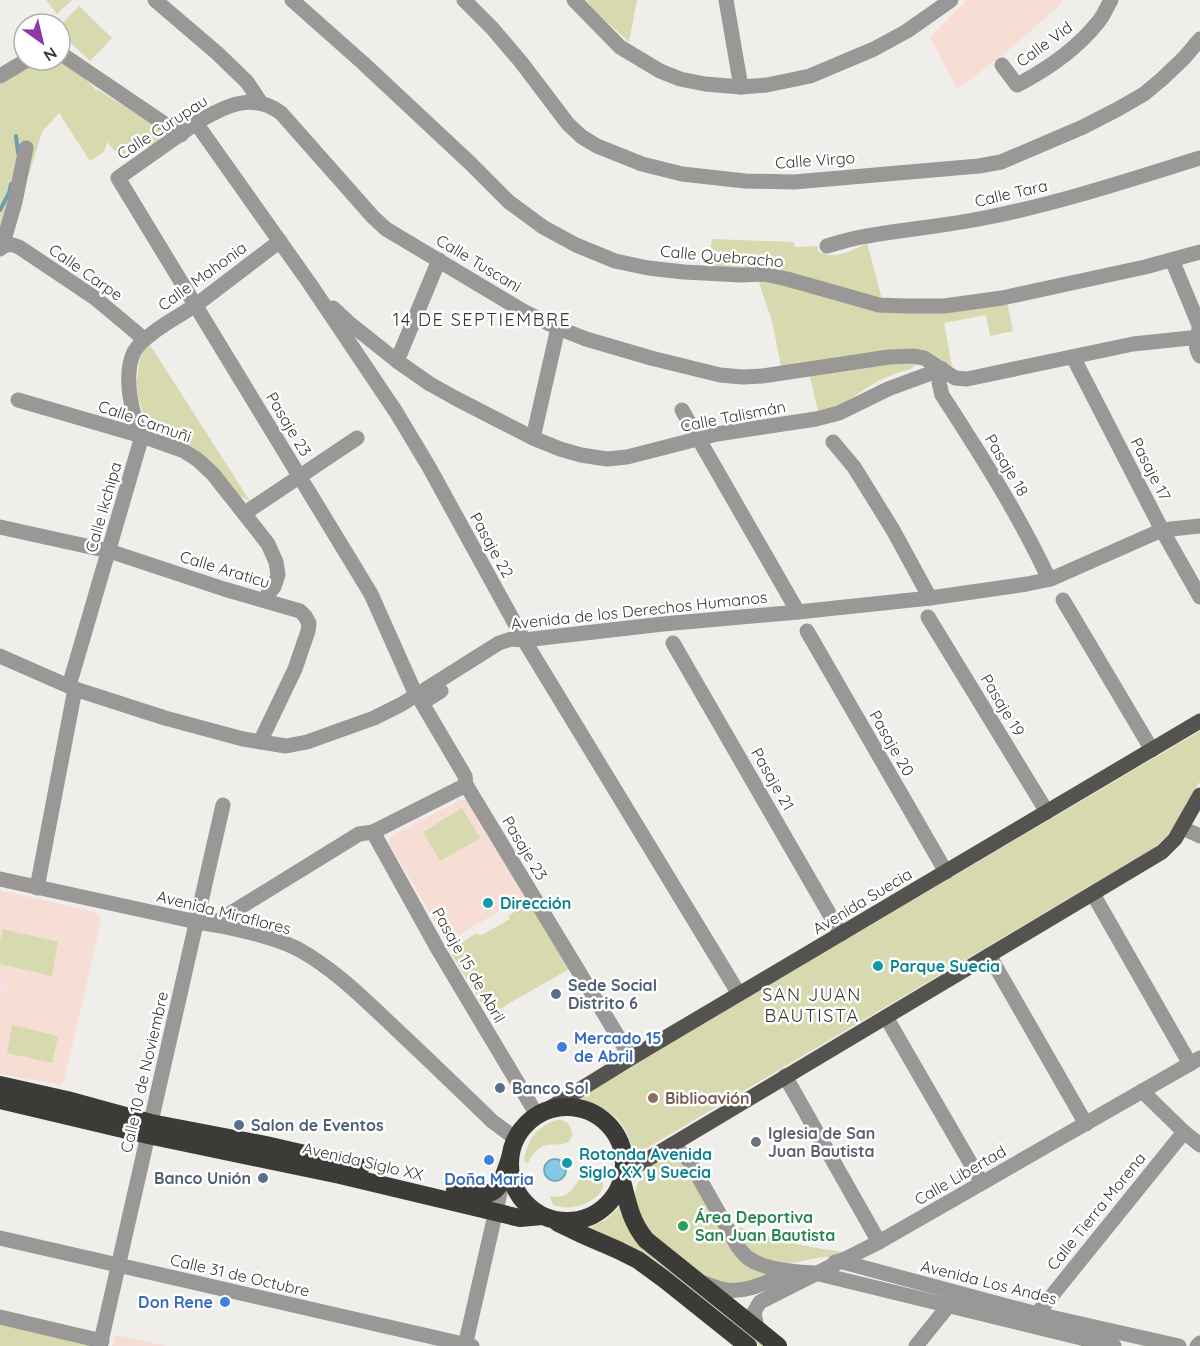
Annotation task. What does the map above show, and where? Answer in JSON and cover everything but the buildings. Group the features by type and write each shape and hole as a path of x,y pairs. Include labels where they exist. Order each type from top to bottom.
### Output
{"highway":[{"name":"Avenida Siglo XX","path":"0,1085 67,1100 149,1129 266,1145 477,1195 490,1193 503,1180"},
{"name":"Avenida Siglo XX","path":"0,1100 149,1129 520,1218 547,1218 638,1260 748,1346"},
{"path":"571,1107 588,1111 603,1119 619,1140 624,1156 622,1178 614,1197 593,1215 576,1221 558,1221 547,1218 529,1208 516,1192 511,1176 511,1148 520,1130 540,1114 554,1108 571,1107"},
{"path":"503,1180 510,1158"},
{"path":"622,1178 633,1220 646,1240 778,1346"}],"main road":[{"name":"Avenida Suecia","path":"540,1114 1200,721"},
{"path":"622,1178 671,1145 785,1076 1162,852 1175,839 1200,795"}],"street":[{"name":"Calle Tuscani","path":"155,0 247,82 261,103 281,112 373,217 386,228 524,311 558,328 586,339 651,358 720,375 762,376 889,357 913,356 924,358 942,369"},
{"name":"Calle Quebracho","path":"292,0 404,101 509,202 543,227 576,245 615,261 684,272 720,275 764,274 879,305 944,306 1002,298 1200,252"},
{"name":"Calle Virgo","path":"464,0 492,28 568,124 582,137 597,146 642,164 682,174 745,181 794,182 979,166 1001,162 1083,127 1144,94 1184,58 1200,39"},
{"path":"574,0 620,47 660,71 680,80 741,87 767,85 810,76 874,49 907,31 951,0"},
{"path":"726,0 741,87"},
{"name":"Calle Vid","path":"1002,65 1017,86 1035,76 1064,56 1087,35 1101,19 1111,0"},
{"path":"72,60 181,135"},
{"name":"Calle Curupau","path":"118,178 210,115 232,105 249,102 261,103"},
{"name":"Pasaje 22","path":"196,123 310,284 396,412 429,467 524,640 739,994"},
{"path":"1,248 15,202 26,148"},
{"name":"Calle Tara","path":"827,246 865,236 1003,214 1091,191 1200,158"},
{"name":"Pasaje 23","path":"118,178 371,594 416,695"},
{"name":"Calle Mahonia","path":"144,339 196,304 280,241"},
{"name":"Calle Carpe","path":"1,248 10,244 19,247 95,298 144,339"},
{"path":"397,361 439,260"},
{"path":"1172,260 1199,325 1196,349 1200,356"},
{"name":"Calle Talismán","path":"310,284 348,322 397,361 439,389 533,438 581,455 607,459 627,457 717,435 816,419 839,412 888,388 942,369"},
{"path":"533,438 558,328"},
{"path":"942,369 955,378 967,379 1133,344 1199,337"},
{"path":"142,436 135,420 129,374 135,350 144,339"},
{"name":"Pasaje 17","path":"1073,357 1162,530 1200,597"},
{"name":"Pasaje 18","path":"942,369 939,382 942,395 1001,486 1049,579"},
{"name":"Calle Camuñi","path":"18,400 142,436 184,451 198,459 213,474 268,544 276,562 278,575 274,587 263,600"},
{"path":"682,410 798,612"},
{"name":"Calle Ikchipa","path":"37,888 72,688 108,551 142,436"},
{"path":"245,513 357,438"},
{"path":"833,442 860,476 894,530 930,598"},
{"name":"Avenida de los Derechos Humanos","path":"0,656 72,688 165,718 243,739 286,746 307,742 374,718 402,704 500,643 511,639 524,640 798,612 1004,588 1049,579 1162,530 1200,526"},
{"name":"Calle Araticu","path":"0,527 108,551 300,611 309,623 308,631 295,669 260,742"},
{"path":"1063,600 1152,750"},
{"name":"Pasaje 19","path":"928,617 1047,812"},
{"name":"Pasaje 20","path":"807,631 946,872"},
{"name":"Pasaje 21","path":"673,643 841,934"},
{"name":"Pasaje 23","path":"464,665 452,684 422,703 465,776 466,785 631,1058"},
{"path":"205,923 359,834 373,832 466,785"},
{"name":"Calle 10 de Noviembre","path":"101,1343 149,1129 205,923 223,805"},
{"path":"1182,828 1200,836"},
{"name":"Pasaje 15 de Abril","path":"373,832 439,951 540,1114"},
{"name":"Avenida Miraflores","path":"0,879 270,938 296,948 356,991 492,1121 515,1138"},
{"path":"1093,894 1195,1061"},
{"path":"989,955 1086,1124"},
{"path":"886,1017 982,1183"},
{"name":"Calle Libertad","path":"757,1329 754,1312 760,1302 879,1242 1195,1061"},
{"path":"785,1076 879,1242"},
{"path":"1142,1091 1200,1145"},
{"name":"Calle Tierra Morena","path":"1037,1314 1184,1132"},
{"name":"Avenida Los Andes","path":"671,1145 690,1162 738,1247 747,1257 757,1262 790,1272 815,1273 1114,1346"},
{"path":"467,1345 503,1180"},
{"name":"Calle 31 de Octubre","path":"0,1238 467,1345"},
{"name":"Avenida Los Andes","path":"694,1280 725,1290 739,1290 751,1288 814,1265 839,1261 1037,1314 1179,1346"},
{"path":"916,1346 949,1305"},
{"path":"0,1317 101,1343"}],"shaded area":[{"path":"967,0 1062,0 1059,6 1003,55 957,89 930,37"},
{"path":"460,800 468,801 526,895 451,940 446,940 389,844 394,834"},
{"path":"0,890 95,912 100,917 101,922 64,1081 60,1085 0,1074 0,1014 10,978 0,975"},
{"path":"0,975 10,977 0,1014"},
{"path":"115,1335 145,1341 166,1346 112,1346"}],"green space":[{"path":"46,0 72,0 59,12 55,12"},
{"path":"586,0 637,0 629,42 594,10"},
{"path":"79,6 112,38 90,61 72,44 72,13"},
{"path":"72,65 96,90 158,127 162,131 161,140 150,147 138,145 120,157 107,142 104,152 90,161 59,113 42,132 8,231 0,228 0,84 18,72 72,72"},
{"path":"712,239 794,242 795,247 817,246 818,251 830,255 843,254 867,243 882,299 708,271"},
{"path":"758,280 780,283 859,307 884,312 1007,301 1013,331 990,336 986,315 944,323 953,372 939,359 781,366 772,321"},
{"path":"150,345 250,501 238,496 190,447 154,428 144,416 136,384 140,359"},
{"path":"916,360 916,365 911,369 878,381 841,406 818,411 810,376"},
{"name":"Parque Suecia","path":"1200,731 1200,782 1177,823 1154,848 635,1155 627,1133 612,1114 599,1106 577,1098"},
{"path":"462,808 480,838 440,861 423,832"},
{"path":"522,907 535,909 571,968 489,1015 452,955 455,947 475,934 482,935 510,919 508,916"},
{"path":"3,929 58,942 52,976 0,964 0,942"},
{"path":"12,1025 58,1036 52,1063 7,1053"},
{"path":"556,1120 568,1123 572,1132 571,1139 565,1143 541,1147 534,1153 528,1164 524,1161 530,1141 538,1131"},
{"name":"Área Deportiva San Juan Bautista","path":"671,1157 681,1161 739,1255 772,1274 734,1286 709,1278 699,1273 648,1231 634,1199 637,1185 643,1174 653,1165"},
{"path":"586,1173 596,1174 602,1180 602,1191 598,1196 578,1206 553,1205 550,1196 564,1196"},
{"path":"622,1203 626,1219 769,1346 759,1346 678,1281 586,1228 606,1219"},
{"path":"740,1227 792,1243 846,1252 837,1257 821,1257 788,1264 775,1263 750,1252 734,1232"},
{"path":"0,1321 94,1346 0,1346"}],"water":[{"path":"555,1159 563,1162 566,1170 563,1178 555,1181 547,1178 544,1170 547,1162"}],"waterway":[{"path":"16,136 18,153"},
{"path":"0,210 11,184"}],"place":[{"name":"Dirección","path":"488,903"},
{"name":"Parque Suecia","path":"878,966"},
{"name":"Sede Social Distrito 6","path":"556,994"},
{"name":"Mercado 15 de Abril","path":"562,1047"},
{"name":"Banco Sol","path":"500,1088"},
{"name":"Biblioavión","path":"653,1098"},
{"name":"Salon de Eventos","path":"239,1125"},
{"name":"Iglesia de San Juan Bautista","path":"756,1142"},
{"name":"Doña Maria","path":"489,1160"},
{"name":"Rotonda Avenida Siglo XX y Suecia","path":"567,1163"},
{"name":"Banco Unión","path":"263,1178"},
{"name":"Área Deportiva San Juan Bautista","path":"683,1226"},
{"name":"Don Rene","path":"225,1302"}],"district":[{"name":"14 DE SEPTIEMBRE","path":"482,320"},
{"name":"SAN JUAN BAUTISTA","path":"812,1005"}]}
